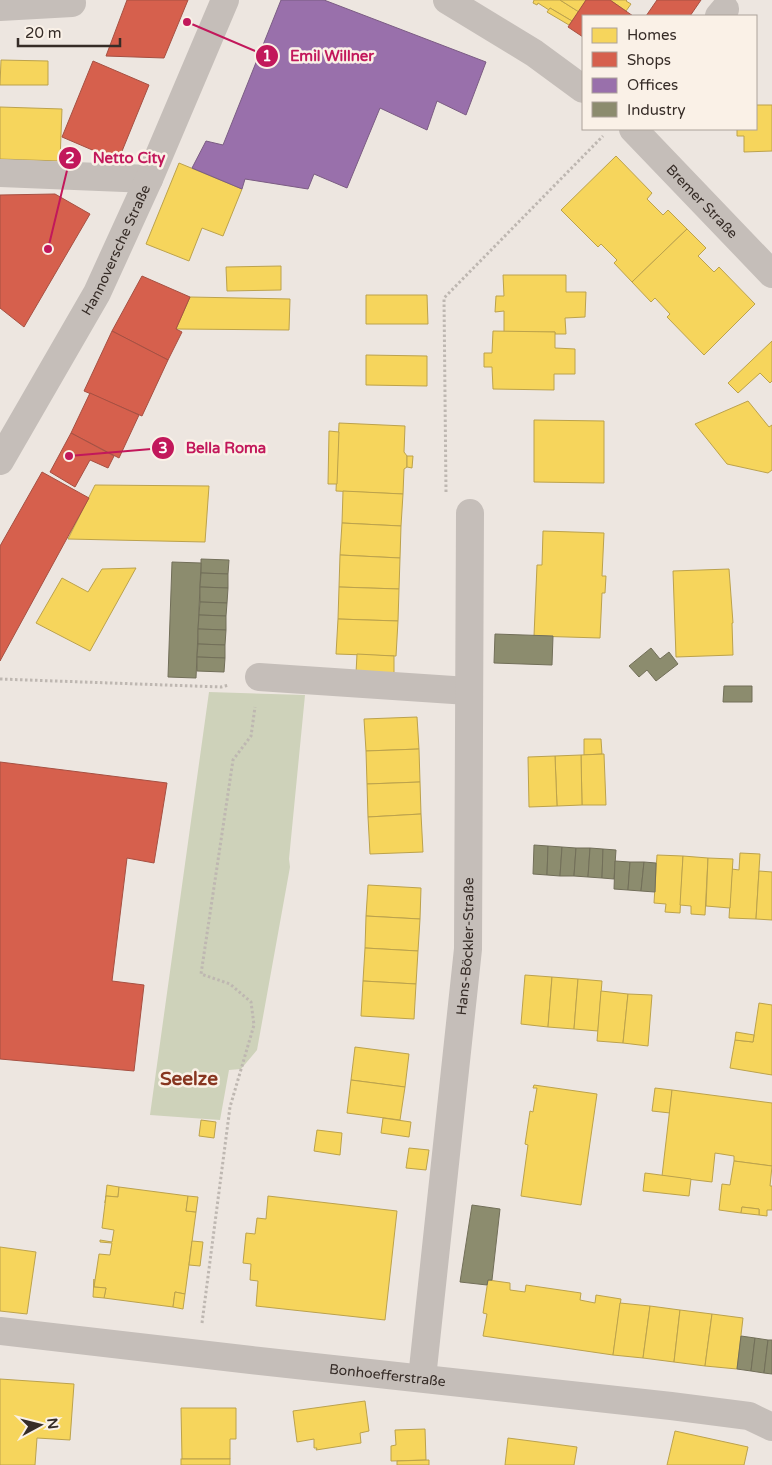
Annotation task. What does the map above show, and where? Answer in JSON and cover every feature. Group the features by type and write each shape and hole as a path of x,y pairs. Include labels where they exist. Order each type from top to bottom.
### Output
{"street":[{"name":"Hannoversche Straße","path":"0,461 97,293 149,179 225,0"},
{"path":"447,0 534,53 582,88"},
{"path":"0,7 72,3"},
{"name":"Bremer Straße","path":"634,130 772,274"},
{"path":"0,173 149,179"},
{"name":"Hans-Böckler-Straße","path":"422,1378 468,949 470,513"},
{"path":"259,678 468,691"},
{"name":"Bonhoefferstraße","path":"0,1331 749,1416 772,1427"}],"path":[{"path":"470,513 446,495 444,298 608,130"},
{"path":"0,679 221,687 259,678 251,736 233,760 201,974 230,984 251,1002 254,1025 230,1108 198,1354"}],"green space":[{"path":"209,692 305,695 289,859 290,867 257,1050 241,1069 229,1070 220,1120 150,1115"}],"building: Homes":[{"path":"534,0 560,0 579,12 572,21 550,8 549,10 538,3 537,5 533,3"},
{"path":"560,0 586,0 579,12"},
{"path":"610,0 627,0 631,4 626,11"},
{"path":"550,8 572,21 569,25 547,12"},
{"path":"1,60 48,61 48,85 0,85"},
{"path":"757,105 772,105 772,151 744,152 744,136 737,136 737,130 757,130"},
{"path":"0,107 62,109 60,161 0,159"},
{"path":"616,156 652,193 647,199 663,215 668,210 687,229 632,282 614,263 617,260 601,244 598,247 561,210"},
{"path":"179,163 242,189 223,236 202,228 189,261 146,244"},
{"path":"687,229 706,248 698,256 714,272 719,267 755,304 704,355 667,317 670,314 655,298 651,302 632,282"},
{"path":"281,266 281,290 227,291 226,267"},
{"path":"503,275 566,275 566,292 586,292 585,317 565,318 566,334 555,334 555,332 504,332 504,311 495,312 496,296 504,296"},
{"path":"366,295 427,295 428,324 366,324"},
{"path":"190,297 290,299 289,330 176,329"},
{"path":"493,331 555,332 555,348 575,349 575,374 554,374 554,390 493,389 492,367 484,367 484,353 492,353"},
{"path":"772,341 772,381 770,383 760,373 738,393 728,383"},
{"path":"366,355 427,356 427,386 366,385"},
{"path":"748,401 769,427 772,425 772,470 768,473 727,464 695,424"},
{"path":"534,420 604,421 604,483 534,482"},
{"path":"339,423 405,426 404,452 407,456 407,467 404,469 403,494 336,491"},
{"path":"329,431 339,432 337,484 328,484"},
{"path":"407,456 413,456 412,468 407,467"},
{"path":"95,485 209,486 205,542 68,539"},
{"path":"343,491 403,494 401,526 342,523"},
{"path":"342,523 401,526 400,558 340,555"},
{"path":"543,531 604,533 602,576 606,576 605,593 602,593 600,638 534,636 537,565 542,565"},
{"path":"340,555 400,558 399,589 339,587"},
{"path":"136,568 90,651 36,623 62,578 88,592 102,569"},
{"path":"729,569 733,655 676,657 673,571"},
{"path":"339,587 399,589 398,621 338,619"},
{"path":"338,619 398,621 396,656 336,654"},
{"path":"357,654 394,656 394,674 356,673"},
{"path":"417,717 419,749 366,751 364,719"},
{"path":"584,739 601,739 602,754 584,755"},
{"path":"419,749 420,782 367,784 366,751"},
{"path":"604,754 606,805 582,805 581,755"},
{"path":"581,755 582,805 557,806 555,756"},
{"path":"555,756 557,806 529,807 528,757"},
{"path":"420,782 421,814 368,817 367,784"},
{"path":"421,814 423,852 370,854 368,817"},
{"path":"740,853 760,854 756,919 729,918 732,869 739,870"},
{"path":"657,855 683,856 680,913 665,912 666,904 654,903"},
{"path":"683,856 708,858 705,915 691,914 691,906 680,905"},
{"path":"708,858 733,859 730,908 706,906"},
{"path":"759,871 772,872 772,920 756,919"},
{"path":"368,885 421,888 420,919 366,916"},
{"path":"366,916 420,919 418,951 365,948"},
{"path":"365,948 418,951 416,984 363,981"},
{"path":"525,975 552,977 548,1027 521,1024"},
{"path":"552,977 578,979 574,1029 548,1027"},
{"path":"578,979 602,981 598,1031 574,1029"},
{"path":"363,981 416,984 414,1019 361,1016"},
{"path":"601,991 628,994 623,1043 597,1041"},
{"path":"628,994 652,995 648,1046 623,1043"},
{"path":"759,1003 772,1005 772,1075 730,1068 735,1040 753,1042"},
{"path":"736,1032 754,1035 753,1042 735,1040"},
{"path":"355,1047 409,1054 405,1087 351,1080"},
{"path":"351,1080 405,1087 400,1120 347,1113"},
{"path":"534,1085 597,1094 581,1205 521,1196 528,1145 525,1144 530,1111 533,1112 537,1088 533,1088"},
{"path":"655,1088 672,1090 670,1113 652,1111"},
{"path":"672,1090 772,1103 772,1166 734,1161 734,1156 715,1153 712,1182 662,1176"},
{"path":"383,1118 411,1122 409,1137 381,1133"},
{"path":"201,1120 216,1122 214,1138 199,1136"},
{"path":"317,1130 342,1133 340,1155 314,1151"},
{"path":"409,1148 429,1150 426,1170 406,1168"},
{"path":"734,1161 772,1166 770,1186 772,1186 772,1210 767,1210 767,1216 759,1215 759,1209 742,1207 741,1213 719,1210 722,1184 730,1185"},
{"path":"645,1173 691,1179 689,1196 643,1191"},
{"path":"107,1185 119,1187 118,1197 106,1196 105,1203"},
{"path":"119,1187 188,1196 186,1211 196,1212 185,1294 175,1292 173,1307 104,1298 106,1288 94,1287 99,1254 110,1255 112,1243 100,1242 100,1240 112,1242 114,1230 102,1228 106,1196 118,1197"},
{"path":"188,1196 198,1197 196,1212 186,1211"},
{"path":"268,1196 397,1211 385,1320 256,1306 258,1281 250,1280 251,1264 243,1263 246,1233 255,1234 257,1218 266,1219"},
{"path":"742,1207 759,1209 759,1215 741,1213"},
{"path":"192,1241 203,1242 200,1266 189,1265"},
{"path":"0,1247 36,1252 27,1314 0,1311"},
{"path":"94,1279 94,1287 106,1288 104,1298 93,1297"},
{"path":"488,1280 510,1283 510,1290 525,1292 526,1285 581,1293 580,1300 595,1303 596,1295 621,1299 613,1355 483,1336 487,1314 483,1313"},
{"path":"175,1292 185,1294 183,1309 173,1307"},
{"path":"620,1303 650,1306 643,1358 613,1355"},
{"path":"650,1306 680,1310 674,1362 643,1358"},
{"path":"680,1310 712,1314 705,1366 674,1362"},
{"path":"712,1314 743,1318 737,1369 705,1366"},
{"path":"0,1379 74,1384 70,1440 37,1438 35,1465 0,1465"},
{"path":"365,1401 369,1431 360,1433 361,1443 316,1450 317,1448 314,1448 314,1439 297,1442 293,1411"},
{"path":"181,1408 236,1408 236,1439 230,1439 230,1459 182,1459"},
{"path":"425,1429 426,1460 391,1461 391,1446 396,1445 395,1430"},
{"path":"675,1431 748,1447 744,1465 667,1465"},
{"path":"508,1438 577,1447 574,1465 505,1465"},
{"path":"181,1459 230,1459 230,1465 181,1465"},
{"path":"429,1460 429,1465 397,1465 397,1461"}],"building: Shops":[{"path":"127,0 188,0 164,58 106,56"},
{"path":"586,0 610,0 632,15 582,15 582,36 568,27"},
{"path":"657,0 701,0 691,15 647,15"},
{"path":"93,61 149,85 118,161 62,137"},
{"path":"55,194 90,214 24,327 0,308 0,195"},
{"path":"142,276 190,297 176,329 182,332 168,360 112,331"},
{"path":"112,331 168,360 142,416 84,391"},
{"path":"90,393 139,415 119,458 71,433"},
{"path":"71,433 114,456 108,468 90,460 75,487 50,472"},
{"path":"42,472 89,498 0,661 0,546"},
{"path":"0,762 167,783 154,863 127,858 112,981 144,985 134,1071 0,1059"}],"building: Offices":[{"path":"281,0 324,0 486,62 466,115 437,101 427,130 380,108 347,188 314,174 308,189 245,179 242,189 192,168 206,141 223,145"}],"building: Industry":[{"path":"201,559 229,560 228,574 201,573"},
{"path":"172,562 201,563 196,678 168,677"},
{"path":"201,573 228,574 228,588 200,587"},
{"path":"200,587 228,588 227,603 200,602"},
{"path":"200,602 227,603 226,616 199,615"},
{"path":"199,615 226,616 226,630 198,629"},
{"path":"198,629 226,630 225,645 198,644"},
{"path":"495,634 553,636 552,665 494,663"},
{"path":"198,644 225,645 225,658 197,657"},
{"path":"651,648 660,659 669,652 678,664 656,681 647,670 639,677 629,666"},
{"path":"197,657 225,658 224,672 197,671"},
{"path":"724,686 752,686 752,702 723,702"},
{"path":"534,845 548,846 547,875 533,874"},
{"path":"548,846 562,847 560,876 547,875"},
{"path":"562,847 576,848 574,876 560,876"},
{"path":"576,848 590,848 588,877 574,876"},
{"path":"590,848 603,849 602,878 588,877"},
{"path":"603,849 616,850 614,879 602,878"},
{"path":"615,861 630,862 628,890 614,889"},
{"path":"630,862 644,862 641,891 628,890"},
{"path":"644,862 656,863 655,892 641,891"},
{"path":"472,1205 500,1209 492,1280 488,1280 487,1285 460,1282"},
{"path":"741,1336 755,1338 751,1371 737,1369"},
{"path":"755,1338 768,1340 764,1373 751,1371"},
{"path":"768,1340 772,1340 772,1374 764,1373"}],"place":[{"name":"Emil Willner","path":"187,22"},
{"name":"Netto City","path":"48,249"},
{"name":"Bella Roma","path":"69,456"}],"district":[{"name":"Seelze","path":"189,1079"}]}
